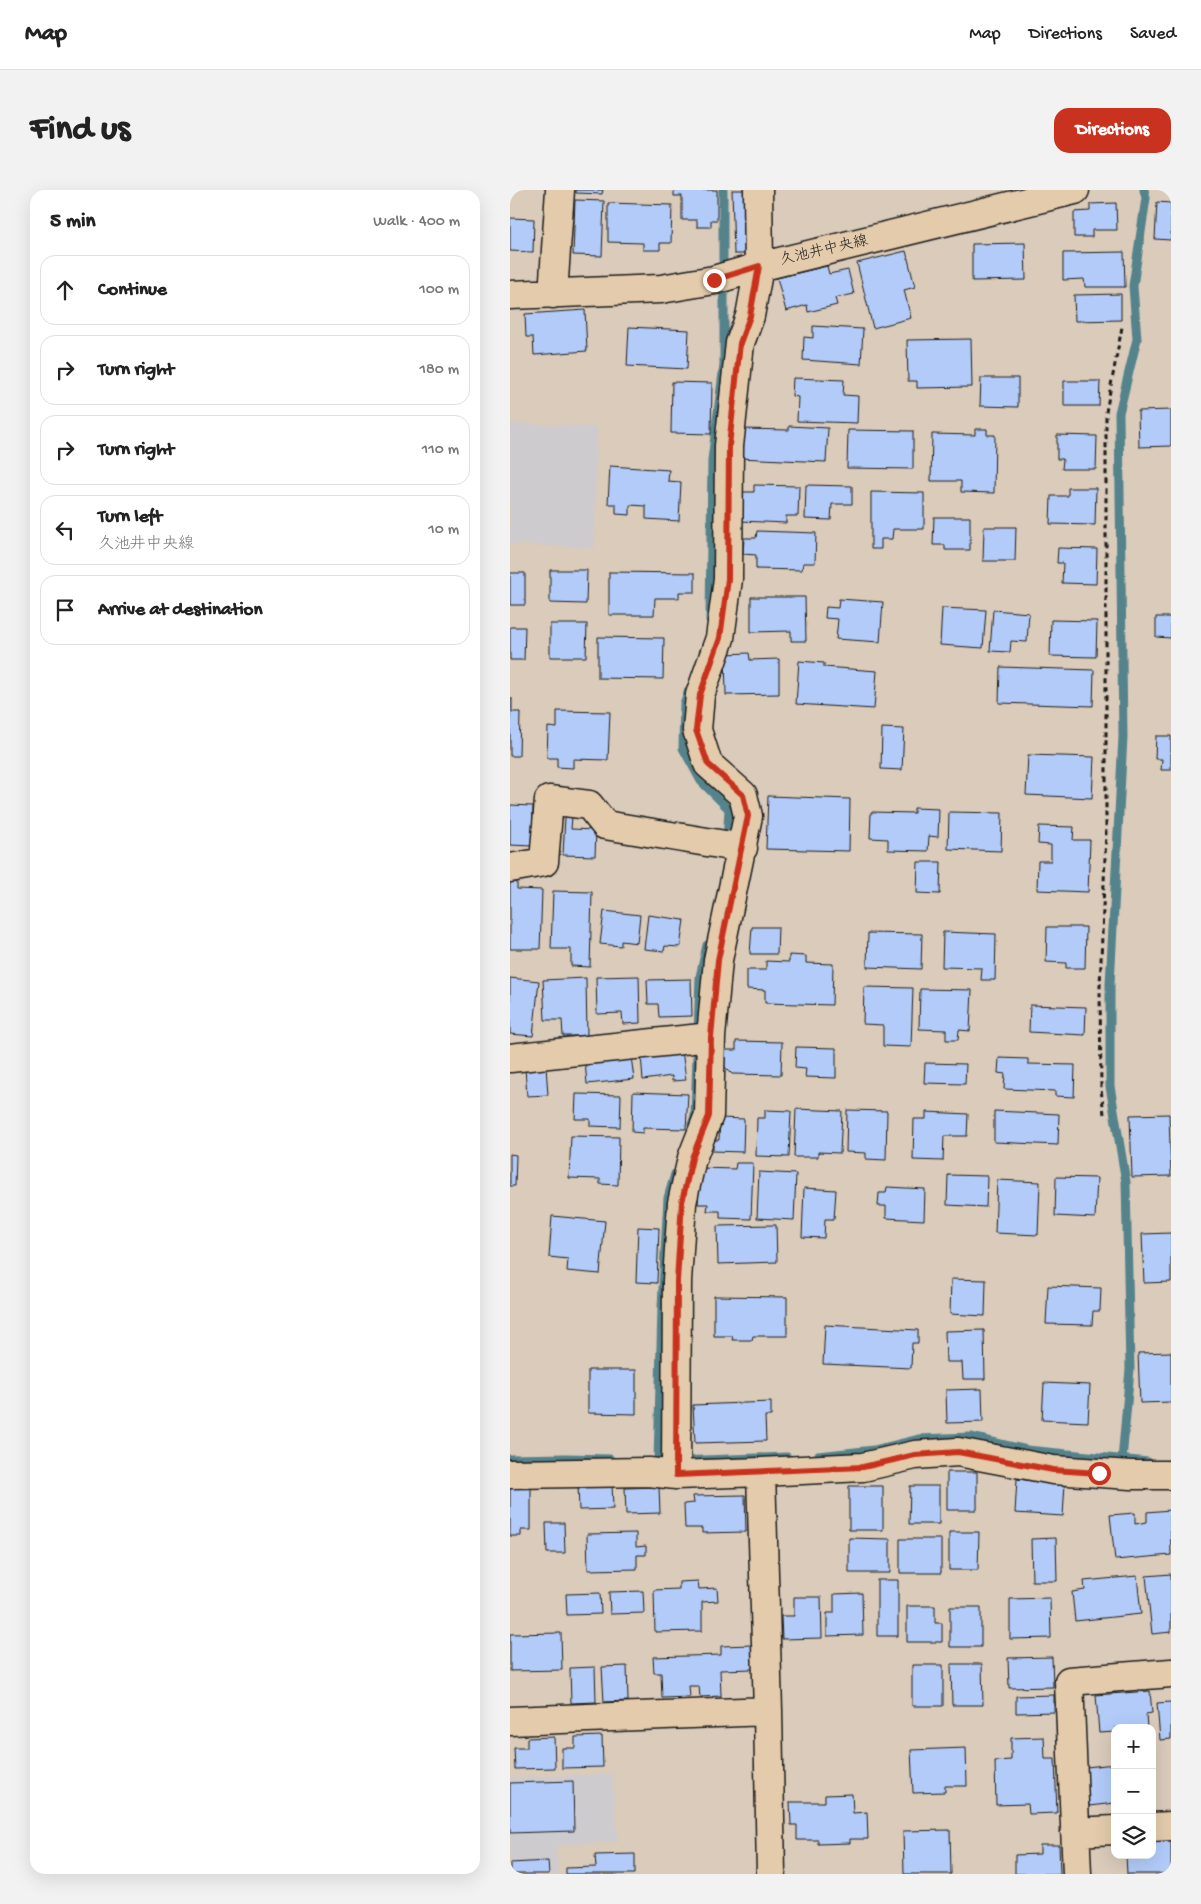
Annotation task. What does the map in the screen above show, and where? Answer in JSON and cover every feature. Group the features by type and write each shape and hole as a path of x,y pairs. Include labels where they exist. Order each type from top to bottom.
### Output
{"street":[{"path":"554,294 560,190"},
{"path":"676,1462 677,1281 682,1202 692,1158 709,1116 699,1038 718,960 730,846 748,816 743,795 708,764 696,730 700,695 720,638 728,579 729,446 740,343 750,316 759,266 758,190"},
{"name":"久池井中央線","path":"510,295 661,289 714,280 759,266 1075,190"},
{"path":"510,868 544,862 549,800 589,805 606,825 730,846"},
{"path":"510,1058 699,1038"},
{"path":"510,1474 649,1472 676,1462 761,1472 863,1467 915,1455 958,1452 1053,1470 1131,1475 1171,1475"},
{"path":"761,1472 768,1711 770,1874"},
{"path":"1077,1874 1069,1682 1171,1673"},
{"path":"510,1722 768,1711"},
{"path":"1156,1827 1171,1826"},
{"path":"1075,1832 1111,1830"}],"path":[{"path":"1104,1114 1101,1088 1100,987 1106,831 1106,412 1122,327"}],"shaded area":[{"path":"510,423 597,427 594,548 510,544"},
{"path":"612,1774 618,1841 556,1846 558,1874 510,1874 510,1778"}],"building":[{"path":"576,190 603,190 602,194 576,193"},
{"path":"674,190 717,190 717,220 711,220 711,227 697,227 697,220 682,220 682,196 674,196"},
{"path":"732,190 750,190 752,254 734,254"},
{"path":"575,200 604,201 602,256 573,255"},
{"path":"1157,202 1171,203 1171,240 1155,239"},
{"path":"608,203 672,205 671,243 660,243 660,250 643,250 643,243 608,242"},
{"path":"1116,203 1117,230 1092,230 1092,237 1074,237 1074,212 1090,211 1090,204"},
{"path":"510,218 534,219 533,252 510,251"},
{"path":"1025,243 1026,280 972,281 972,244"},
{"path":"906,251 915,287 904,290 911,318 873,328 857,263"},
{"path":"1124,252 1125,287 1085,287 1084,279 1063,280 1063,253"},
{"path":"827,266 829,274 848,270 854,294 835,298 837,305 808,312 807,305 786,311 777,278"},
{"path":"1121,294 1121,320 1075,321 1074,295"},
{"path":"585,310 587,351 534,355 533,337 526,337 525,314"},
{"path":"813,326 863,329 861,364 803,360 804,337 813,338"},
{"path":"629,327 689,330 687,369 627,366"},
{"path":"971,339 972,387 917,388 917,381 908,381 907,340"},
{"path":"793,378 844,380 843,395 858,396 857,423 797,421 798,397 792,396"},
{"path":"981,378 1018,378 1018,407 980,406"},
{"path":"1064,381 1100,381 1099,406 1064,406"},
{"path":"672,382 712,383 711,434 671,433"},
{"path":"1171,410 1171,446 1139,447 1138,411"},
{"path":"789,426 828,428 826,462 740,458 742,429 789,430"},
{"path":"975,429 987,429 987,435 995,435 994,493 961,492 961,481 931,481 932,434 975,435"},
{"path":"848,430 913,431 913,469 847,468"},
{"path":"1057,435 1097,436 1096,469 1062,469 1063,459 1057,459"},
{"path":"610,466 669,470 668,481 681,482 679,521 646,519 646,506 630,505 630,515 616,514 616,504 608,504"},
{"path":"754,485 799,486 798,516 786,516 786,523 740,521 741,492 754,492"},
{"path":"806,485 852,486 852,504 832,504 831,520 805,519"},
{"path":"1068,488 1096,488 1095,525 1050,524 1051,496 1068,496"},
{"path":"871,492 924,493 924,529 893,529 892,539 881,539 881,549 871,549"},
{"path":"934,517 970,517 970,550 945,550 945,545 933,545"},
{"path":"984,527 1016,527 1015,561 983,561"},
{"path":"757,531 816,533 815,563 803,563 802,570 756,569 756,555 743,554 744,538 756,538"},
{"path":"1058,548 1097,549 1096,584 1062,583 1063,563 1057,563"},
{"path":"550,570 587,570 586,604 550,603"},
{"path":"609,572 695,573 695,592 679,592 679,598 655,598 654,615 609,615"},
{"path":"510,573 525,573 525,605 510,605"},
{"path":"751,597 805,597 806,641 791,641 791,631 751,632"},
{"path":"839,599 883,602 880,642 836,639 838,619 825,618 826,607 838,608"},
{"path":"942,608 986,610 983,648 940,645"},
{"path":"993,610 1029,613 1027,642 1011,641 1010,652 990,651"},
{"path":"1156,617 1171,617 1171,638 1156,637"},
{"path":"1051,620 1097,621 1096,657 1050,656"},
{"path":"550,624 587,624 586,657 550,657"},
{"path":"510,627 525,627 524,660 510,660"},
{"path":"598,637 664,638 663,679 598,678"},
{"path":"749,653 750,660 779,659 779,694 726,695 725,654"},
{"path":"799,661 824,663 824,667 877,671 874,709 796,704"},
{"path":"1000,667 1094,670 1093,706 999,703"},
{"path":"510,698 512,698 512,712 520,712 519,756 510,756"},
{"path":"557,711 610,712 608,760 573,759 573,768 557,767 557,758 547,758 548,727 557,728"},
{"path":"882,728 904,729 902,770 881,769"},
{"path":"1156,736 1171,736 1171,770 1161,770 1162,759 1155,759"},
{"path":"1028,755 1094,757 1092,798 1026,795"},
{"path":"768,796 850,799 849,851 766,849"},
{"path":"510,805 533,806 532,846 510,845"},
{"path":"914,808 939,809 938,837 929,836 928,851 888,850 888,839 870,838 871,812 914,813"},
{"path":"949,812 1002,813 1001,851 948,849"},
{"path":"565,817 572,817 571,829 596,830 595,856 563,855"},
{"path":"1039,826 1074,827 1073,840 1090,840 1088,892 1037,890 1038,861 1051,861 1051,845 1038,844"},
{"path":"918,862 941,862 940,894 917,893"},
{"path":"510,882 517,882 517,889 542,890 540,949 510,949"},
{"path":"553,891 592,892 590,967 571,966 571,949 551,949"},
{"path":"604,911 640,915 637,943 621,941 621,946 600,944"},
{"path":"648,915 684,920 680,947 665,946 664,951 644,949"},
{"path":"752,927 778,927 777,954 750,954"},
{"path":"1047,927 1086,927 1085,968 1066,968 1066,963 1046,962"},
{"path":"943,932 996,934 995,980 981,980 982,968 942,967"},
{"path":"868,933 922,934 921,969 867,967"},
{"path":"789,955 806,956 806,963 833,964 832,1005 765,1003 765,990 747,989 747,970 766,970 766,961 789,962"},
{"path":"639,976 640,1023 623,1024 622,1013 597,1014 596,977"},
{"path":"510,978 539,981 533,1036 510,1034"},
{"path":"586,978 587,1036 563,1036 562,1020 545,1020 543,980"},
{"path":"691,979 692,1016 659,1017 658,1004 648,1004 647,980"},
{"path":"864,987 913,988 911,1047 883,1046 883,1025 863,1024"},
{"path":"920,989 972,990 970,1031 959,1030 958,1040 946,1040 946,1030 919,1029"},
{"path":"1030,1005 1086,1007 1085,1035 1029,1032"},
{"path":"736,1041 782,1042 781,1075 732,1074 724,1066 725,1050 736,1050"},
{"path":"796,1047 836,1048 836,1078 805,1077 806,1069 795,1068"},
{"path":"682,1050 686,1080 672,1081 672,1076 643,1080 641,1055"},
{"path":"631,1056 634,1079 587,1084 585,1062"},
{"path":"999,1058 1028,1059 1028,1064 1075,1065 1074,1097 1055,1096 1055,1091 1004,1089 1005,1074 998,1073"},
{"path":"925,1063 966,1064 965,1084 924,1083"},
{"path":"546,1067 548,1095 527,1096 525,1068"},
{"path":"633,1092 688,1094 686,1129 643,1128 643,1133 632,1132"},
{"path":"576,1094 621,1095 620,1127 590,1126 590,1119 575,1119"},
{"path":"796,1109 842,1111 840,1153 818,1152 818,1157 794,1157"},
{"path":"765,1110 791,1111 789,1157 756,1156 757,1118 765,1118"},
{"path":"847,1110 887,1111 886,1160 866,1159 866,1153 846,1152"},
{"path":"994,1111 1059,1114 1058,1145 994,1142"},
{"path":"926,1112 968,1114 967,1136 944,1136 943,1161 913,1160 914,1119 926,1119"},
{"path":"1169,1114 1171,1176 1132,1177 1130,1115"},
{"path":"720,1118 744,1119 743,1152 713,1151 713,1140 719,1140"},
{"path":"571,1136 619,1137 618,1185 600,1184 600,1179 569,1178"},
{"path":"510,1154 516,1155 515,1186 510,1186"},
{"path":"736,1163 753,1163 751,1219 720,1218 720,1211 707,1211 708,1204 698,1204 700,1168 735,1169"},
{"path":"759,1172 796,1174 794,1220 757,1218"},
{"path":"948,1175 987,1176 986,1207 947,1205"},
{"path":"1056,1177 1097,1178 1095,1218 1055,1216"},
{"path":"997,1180 1040,1182 1038,1235 995,1233"},
{"path":"887,1187 925,1189 924,1220 886,1218 886,1206 878,1206 879,1193 886,1193"},
{"path":"804,1188 836,1190 834,1219 825,1219 824,1238 802,1237"},
{"path":"552,1216 605,1221 600,1274 567,1271 568,1259 549,1257"},
{"path":"776,1225 777,1262 718,1264 717,1226"},
{"path":"638,1227 659,1228 657,1283 636,1282"},
{"path":"1171,1233 1171,1282 1144,1283 1142,1234"},
{"path":"951,1279 986,1280 985,1316 950,1314"},
{"path":"1048,1286 1101,1288 1100,1311 1093,1311 1092,1325 1046,1324"},
{"path":"714,1296 787,1297 787,1336 753,1336 752,1340 732,1340 733,1336 714,1336"},
{"path":"825,1325 918,1330 918,1343 912,1343 911,1368 823,1364"},
{"path":"984,1330 985,1379 963,1379 962,1362 946,1362 945,1331"},
{"path":"1171,1352 1171,1402 1140,1403 1138,1353"},
{"path":"588,1370 636,1370 636,1414 588,1413"},
{"path":"1044,1383 1090,1385 1088,1422 1042,1420"},
{"path":"982,1389 983,1422 947,1423 946,1390"},
{"path":"771,1402 771,1416 765,1416 766,1441 695,1443 693,1405"},
{"path":"947,1472 977,1472 977,1510 947,1510"},
{"path":"1017,1479 1065,1483 1063,1516 1015,1513"},
{"path":"510,1482 531,1482 531,1530 521,1530 521,1536 510,1536"},
{"path":"612,1483 613,1509 579,1510 578,1484"},
{"path":"849,1486 883,1486 883,1530 849,1530"},
{"path":"910,1486 939,1486 939,1524 909,1524"},
{"path":"659,1487 660,1513 626,1514 625,1488"},
{"path":"745,1495 746,1532 702,1533 702,1528 685,1528 684,1504 694,1503 693,1496"},
{"path":"1170,1510 1171,1555 1115,1560 1110,1515 1135,1513 1135,1524 1147,1522 1147,1512"},
{"path":"546,1523 564,1523 565,1553 547,1553"},
{"path":"949,1532 979,1532 978,1570 949,1570"},
{"path":"636,1533 636,1547 646,1546 646,1555 637,1555 637,1569 588,1570 587,1534"},
{"path":"849,1538 890,1539 890,1573 849,1573"},
{"path":"1056,1538 1057,1581 1032,1581 1031,1539"},
{"path":"900,1539 941,1539 941,1573 900,1573"},
{"path":"1171,1574 1171,1632 1152,1634 1146,1576"},
{"path":"1137,1576 1141,1614 1075,1621 1072,1592 1085,1590 1084,1581"},
{"path":"877,1580 898,1580 898,1636 877,1636"},
{"path":"698,1581 699,1589 717,1588 718,1601 702,1602 702,1631 655,1632 654,1590 679,1589 679,1582"},
{"path":"643,1591 644,1613 610,1614 609,1592"},
{"path":"600,1593 601,1614 567,1615 566,1594"},
{"path":"862,1593 863,1635 827,1636 827,1613 834,1613 834,1594"},
{"path":"794,1597 821,1597 822,1638 782,1639 781,1616 794,1616"},
{"path":"1050,1598 1051,1638 1010,1639 1010,1599"},
{"path":"907,1606 935,1606 935,1623 942,1623 942,1642 907,1642"},
{"path":"950,1607 981,1607 981,1647 950,1647"},
{"path":"561,1633 562,1670 510,1671 510,1634"},
{"path":"752,1645 753,1669 720,1670 721,1696 700,1697 699,1686 689,1686 690,1697 662,1698 661,1673 654,1673 653,1657 721,1655 721,1646"},
{"path":"1052,1657 1053,1687 1009,1688 1008,1658"},
{"path":"951,1664 982,1664 983,1705 952,1705"},
{"path":"912,1665 943,1665 943,1706 912,1706"},
{"path":"627,1666 628,1701 604,1702 602,1667"},
{"path":"595,1667 596,1702 571,1703 570,1668"},
{"path":"1150,1691 1152,1713 1146,1714 1147,1724 1111,1724 1111,1732 1099,1733 1096,1695"},
{"path":"1054,1695 1054,1712 1016,1713 1016,1696"},
{"path":"1171,1702 1171,1739 1160,1740 1157,1703"},
{"path":"602,1736 603,1767 562,1768 562,1748 575,1748 575,1737"},
{"path":"554,1737 555,1768 515,1769 514,1748 527,1748 527,1738"},
{"path":"1044,1737 1045,1759 1055,1759 1057,1813 1029,1814 1028,1804 996,1805 995,1761 1011,1760 1011,1738"},
{"path":"966,1748 967,1786 945,1786 945,1792 913,1793 911,1750"},
{"path":"1111,1764 1111,1803 1089,1806 1086,1767"},
{"path":"573,1781 574,1831 510,1833 510,1783"},
{"path":"852,1794 853,1813 867,1812 868,1839 850,1839 850,1843 818,1844 818,1840 797,1840 797,1825 791,1825 790,1802 825,1802 825,1795"},
{"path":"950,1830 951,1874 904,1874 903,1831"},
{"path":"1171,1839 1171,1874 1127,1874 1126,1859 1156,1859 1156,1840"},
{"path":"1040,1845 1059,1845 1060,1874 1015,1874 1015,1855 1040,1854"},
{"path":"635,1854 635,1874 566,1874 566,1868 596,1867 595,1855"},
{"path":"548,1861 549,1874 510,1874 510,1863"}],"waterway":[{"path":"723,190 723,260"},
{"path":"1122,1460 1130,1369 1126,1182 1110,1086 1110,984 1123,737 1119,413 1137,339 1133,286 1146,198 1144,190"},
{"path":"710,620 712,460 724,365 724,294"},
{"path":"689,690 684,704 683,748 701,781 729,809 727,842"},
{"path":"698,1036 700,977 707,945"},
{"path":"692,1124 695,1116 697,1057"},
{"path":"658,1461 662,1307 668,1198 675,1174"},
{"path":"818,1456 874,1450 919,1439 971,1437 1027,1450 1148,1462"},
{"path":"678,1461 787,1457"},
{"path":"510,1459 610,1459"}],"route":[{"path":"714,280 759,266 750,316 740,343 729,446 728,579 720,638 700,695 696,730 708,764 743,795 748,816 743,848 718,960 711,1037 709,1116 692,1158 682,1202 677,1281 676,1475 863,1467 932,1452 958,1452 1053,1470 1099,1473"}]}
